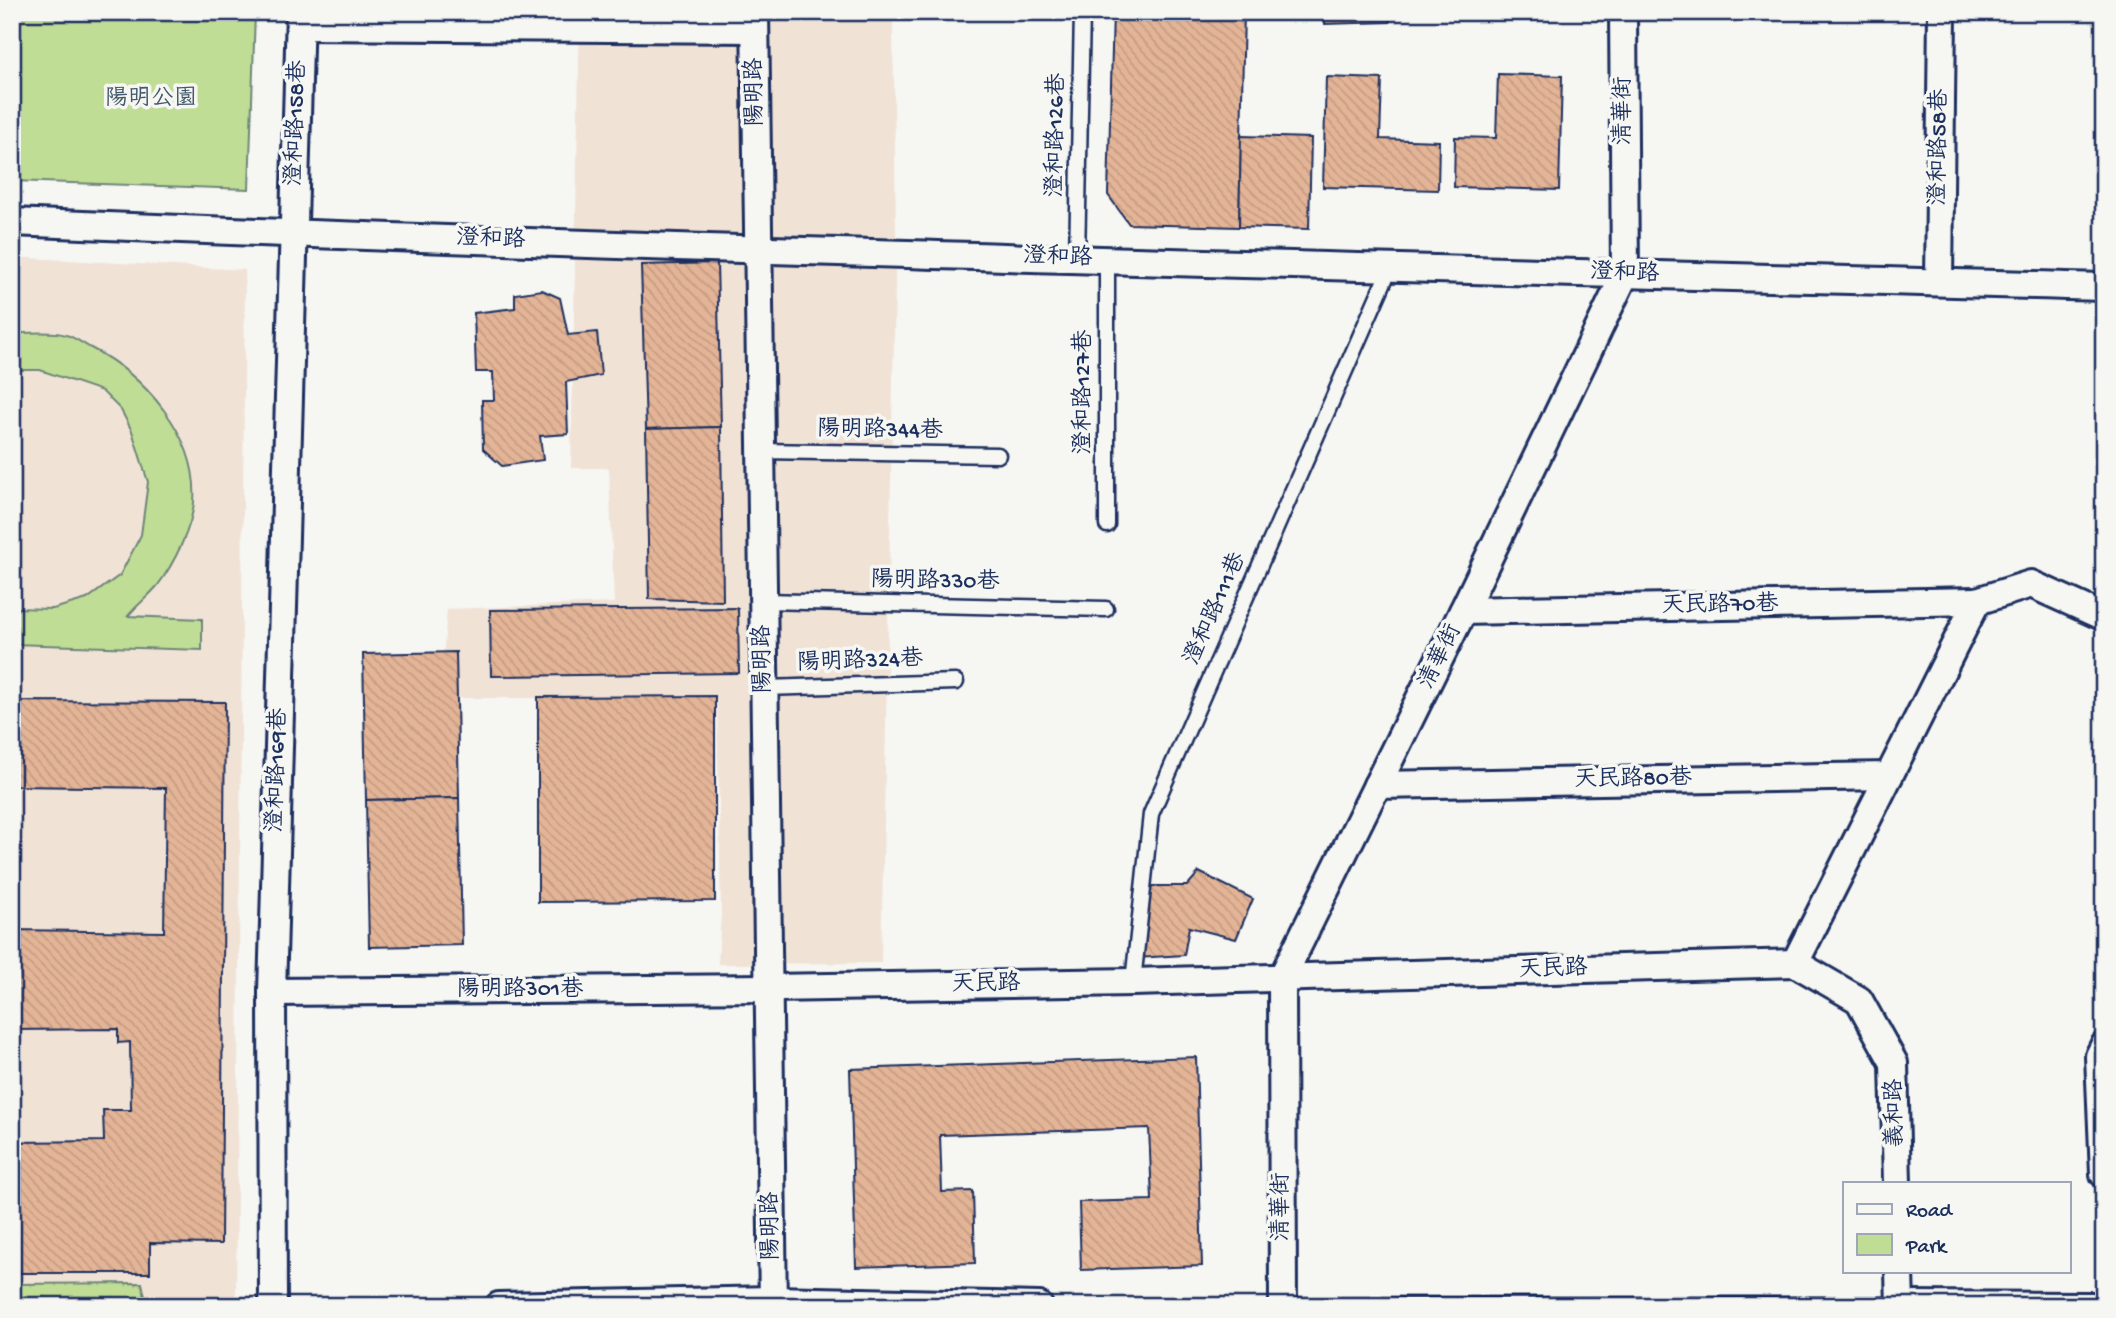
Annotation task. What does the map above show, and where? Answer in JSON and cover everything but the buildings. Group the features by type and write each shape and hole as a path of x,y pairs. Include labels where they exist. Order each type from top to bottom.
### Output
{"street":[{"name":"清華街","path":"1284,1306 1282,978 1464,611 1625,274 1623,12"},
{"name":"澄和路58巷","path":"1939,282 1942,12"},
{"path":"300,19 755,20"},
{"name":"澄和路158巷","path":"293,234 300,19"},
{"name":"陽明路","path":"755,20 773,1303"},
{"name":"澄和路","path":"12,222 759,249 2104,287"},
{"name":"澄和路169巷","path":"273,1306 272,992 293,234"},
{"path":"1794,963 1977,601 2031,583 2104,617"},
{"name":"天民路70巷","path":"1464,611 1977,601"},
{"name":"天民路80巷","path":"1377,785 1889,776"},
{"name":"天民路","path":"769,988 1133,982 1794,963"},
{"name":"義和路","path":"1794,963 1859,1000 1895,1063 1897,1182"},
{"name":"陽明路301巷","path":"272,992 769,988"},
{"path":"2104,1046 2099,1056 2104,1174"},
{"path":"1899,1272 1900,1305 2093,1306"},
{"path":"499,1306 773,1303 1039,1306"}],"lane":[{"name":"澄和路126巷","path":"1077,258 1082,12"},
{"name":"澄和路127巷","path":"1107,259 1107,526"},
{"name":"澄和路111巷","path":"1133,982 1151,814 1390,268"},
{"name":"陽明路344巷","path":"761,452 998,455"},
{"name":"陽明路330巷","path":"764,601 1106,609"},
{"name":"陽明路324巷","path":"765,688 956,682"},
{"path":"1284,1306 1900,1305"}],"shaded area":[{"path":"580,12 903,12 893,21 896,235 881,963 718,964 721,913 717,698 440,698 447,609 614,603 609,468 571,468"},
{"path":"12,257 245,270 236,1306 12,1306"}],"green space":[{"name":"陽明公園","path":"12,12 255,12 249,189 12,181"},
{"path":"46,332 66,335 110,359 148,391 177,431 193,478 194,502 190,523 164,577 128,616 202,619 202,650 12,644 12,608 53,609 87,599 120,575 141,535 148,482 132,431 121,410 102,391 40,370 12,370 12,333"},
{"path":"142,1283 147,1306 12,1306 12,1284"}]}
